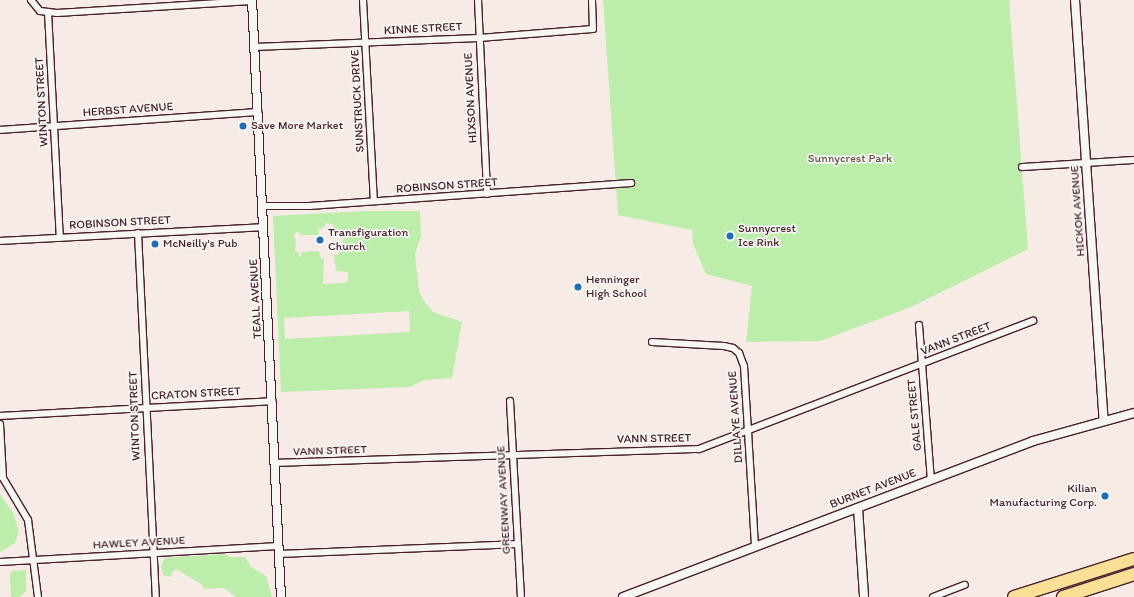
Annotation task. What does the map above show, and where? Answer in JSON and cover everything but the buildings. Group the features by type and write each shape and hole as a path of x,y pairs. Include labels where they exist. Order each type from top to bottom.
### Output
{"highway":[{"path":"1014,597 1134,559"},
{"path":"1063,597 1134,574"}],"street":[{"path":"31,0 40,11 48,12 252,1"},
{"name":"SUNSTRUCK DRIVE","path":"363,0 374,201"},
{"name":"HIXSON AVENUE","path":"478,0 488,194"},
{"name":"KINNE STREET","path":"254,47 479,38 593,29 592,0"},
{"name":"HICKOK AVENUE","path":"1075,0 1104,421"},
{"name":"TEALL AVENUE","path":"252,1 282,597"},
{"name":"WINTON STREET","path":"48,12 60,238"},
{"name":"HERBST AVENUE","path":"0,130 258,112"},
{"path":"1022,167 1134,160"},
{"name":"ROBINSON STREET","path":"263,206 488,194 631,183"},
{"name":"ROBINSON STREET","path":"0,241 264,227"},
{"name":"WINTON STREET","path":"138,233 156,597"},
{"name":"VANN STREET","path":"276,463 699,448 748,428 922,364 1033,321"},
{"name":"GALE STREET","path":"919,325 931,480"},
{"name":"DILLAYE AVENUE","path":"652,342 724,346 737,350 744,366 755,546"},
{"name":"CRATON STREET","path":"0,416 273,401"},
{"name":"GREENWAY AVENUE","path":"510,401 520,597"},
{"name":"BURNET AVENUE","path":"623,597 1059,432 1134,413"},
{"path":"0,424 3,478 28,520 35,561 38,597"},
{"path":"858,508 864,597"},
{"name":"HAWLEY AVENUE","path":"0,562 154,553 518,544"},
{"path":"933,597 965,585"}],"green space":[{"name":"Sunnycrest Park","path":"603,0 1009,0 1028,249 911,307 820,341 746,342 752,286 706,274 693,244 692,230 618,215"},
{"path":"365,211 420,211 421,236 415,254 419,291 424,301 433,312 462,322 452,378 424,380 410,387 281,392 273,216","holes":["325,223 333,224 333,229 337,229 343,238 339,255 334,255 336,271 348,272 348,281 344,283 323,284 324,259 321,259 319,251 302,252 300,258 298,252 295,252 296,240 294,236 297,231 301,235 319,235 318,230 325,226","409,311 410,332 285,339 284,318"]},
{"path":"0,494 13,513 19,531 15,543 0,552"},
{"path":"225,554 230,557 245,557 251,567 266,576 272,597 236,597 224,588 204,589 201,584 176,569 172,572 171,577 163,575 161,566 165,558"},
{"path":"26,570 26,591 20,597 11,597 10,575 12,571"}],"place":[{"name":"Save More Market","path":"243,126"},
{"name":"Sunnycrest Ice Rink","path":"730,236"},
{"name":"Transfiguration Church","path":"320,240"},
{"name":"McNeilly's Pub","path":"155,244"},
{"name":"Henninger High School","path":"578,287"},
{"name":"Kilian Manufacturing Corp.","path":"1105,496"}]}
